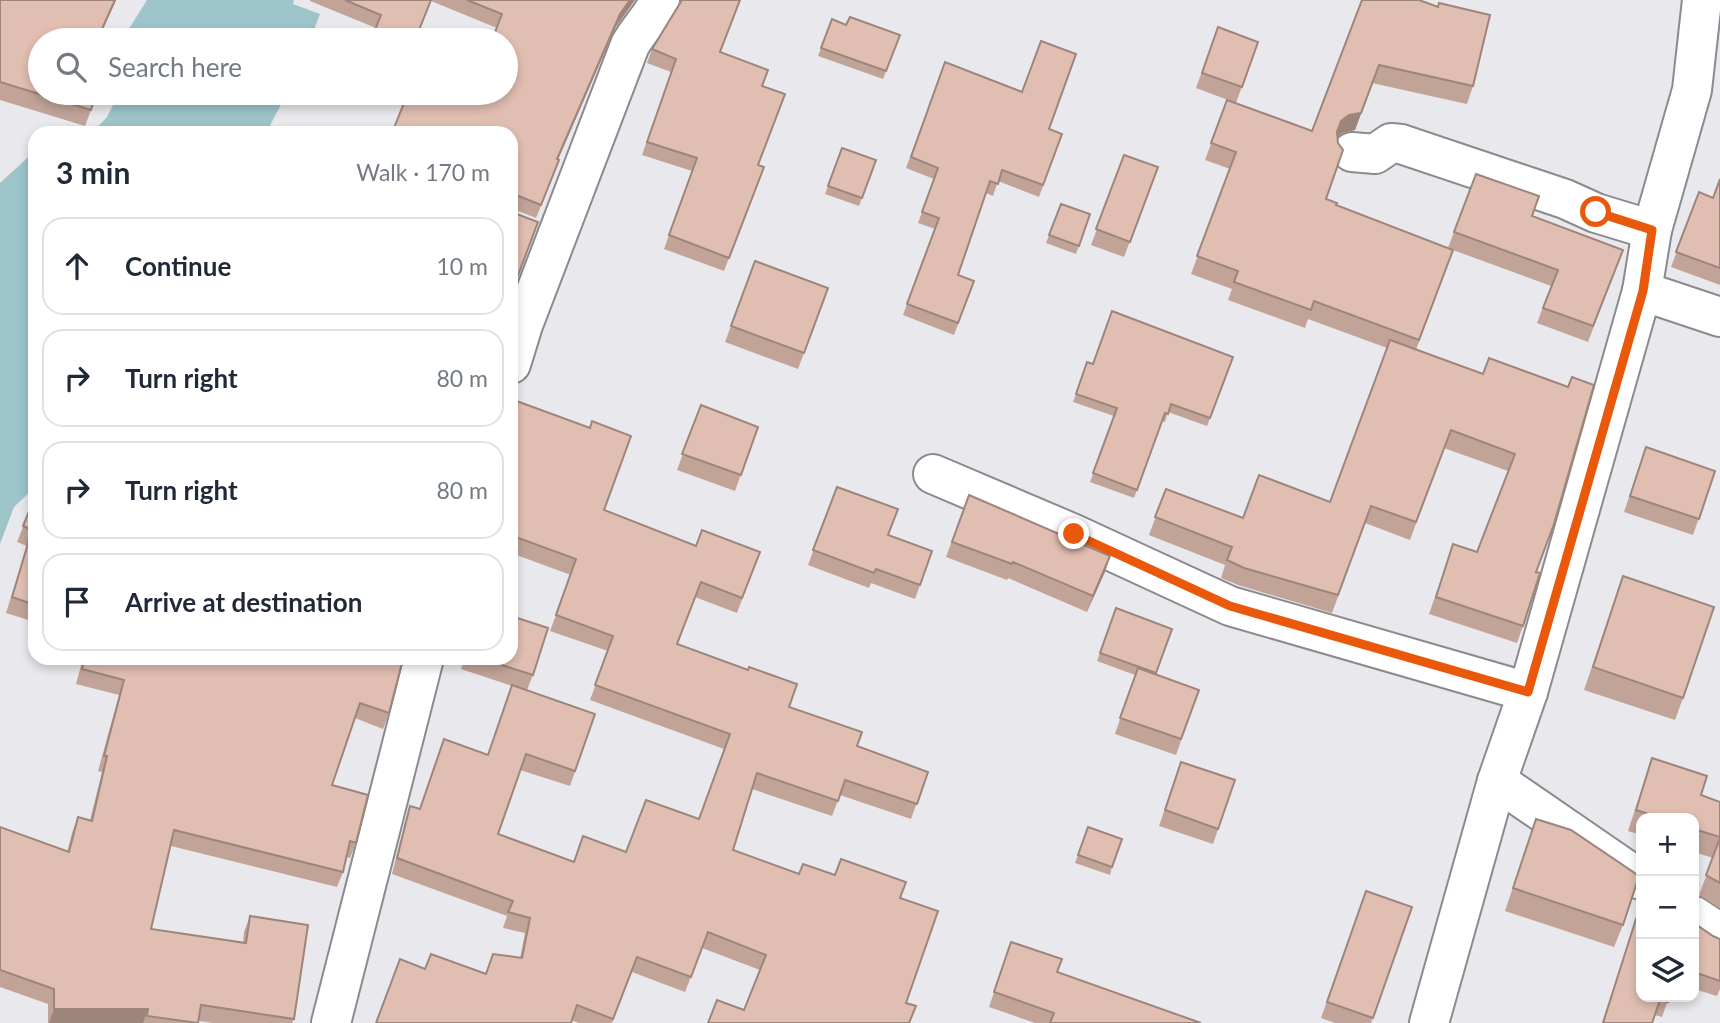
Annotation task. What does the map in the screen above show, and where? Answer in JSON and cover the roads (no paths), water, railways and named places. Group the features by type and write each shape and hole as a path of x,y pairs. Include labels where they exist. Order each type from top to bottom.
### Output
{"street":[{"path":"518,341 630,45 660,0"},
{"path":"1429,1023 1497,781 1528,692 1643,291 1652,230 1706,89 1702,0"},
{"path":"1352,152 1375,154 1391,143 1401,144 1652,230"},
{"path":"1643,291 1720,317"},
{"path":"933,474 1074,534 1230,606 1528,692"},
{"path":"331,1023 422,665"},
{"path":"1497,781 1636,877"},
{"path":"1699,919 1720,933"}],"water":[{"path":"147,0 294,0 293,4 320,14 315,28 130,28"},
{"path":"113,105 281,105 270,126 99,126"},
{"path":"28,157 28,494 14,507 0,544 0,183"}]}
